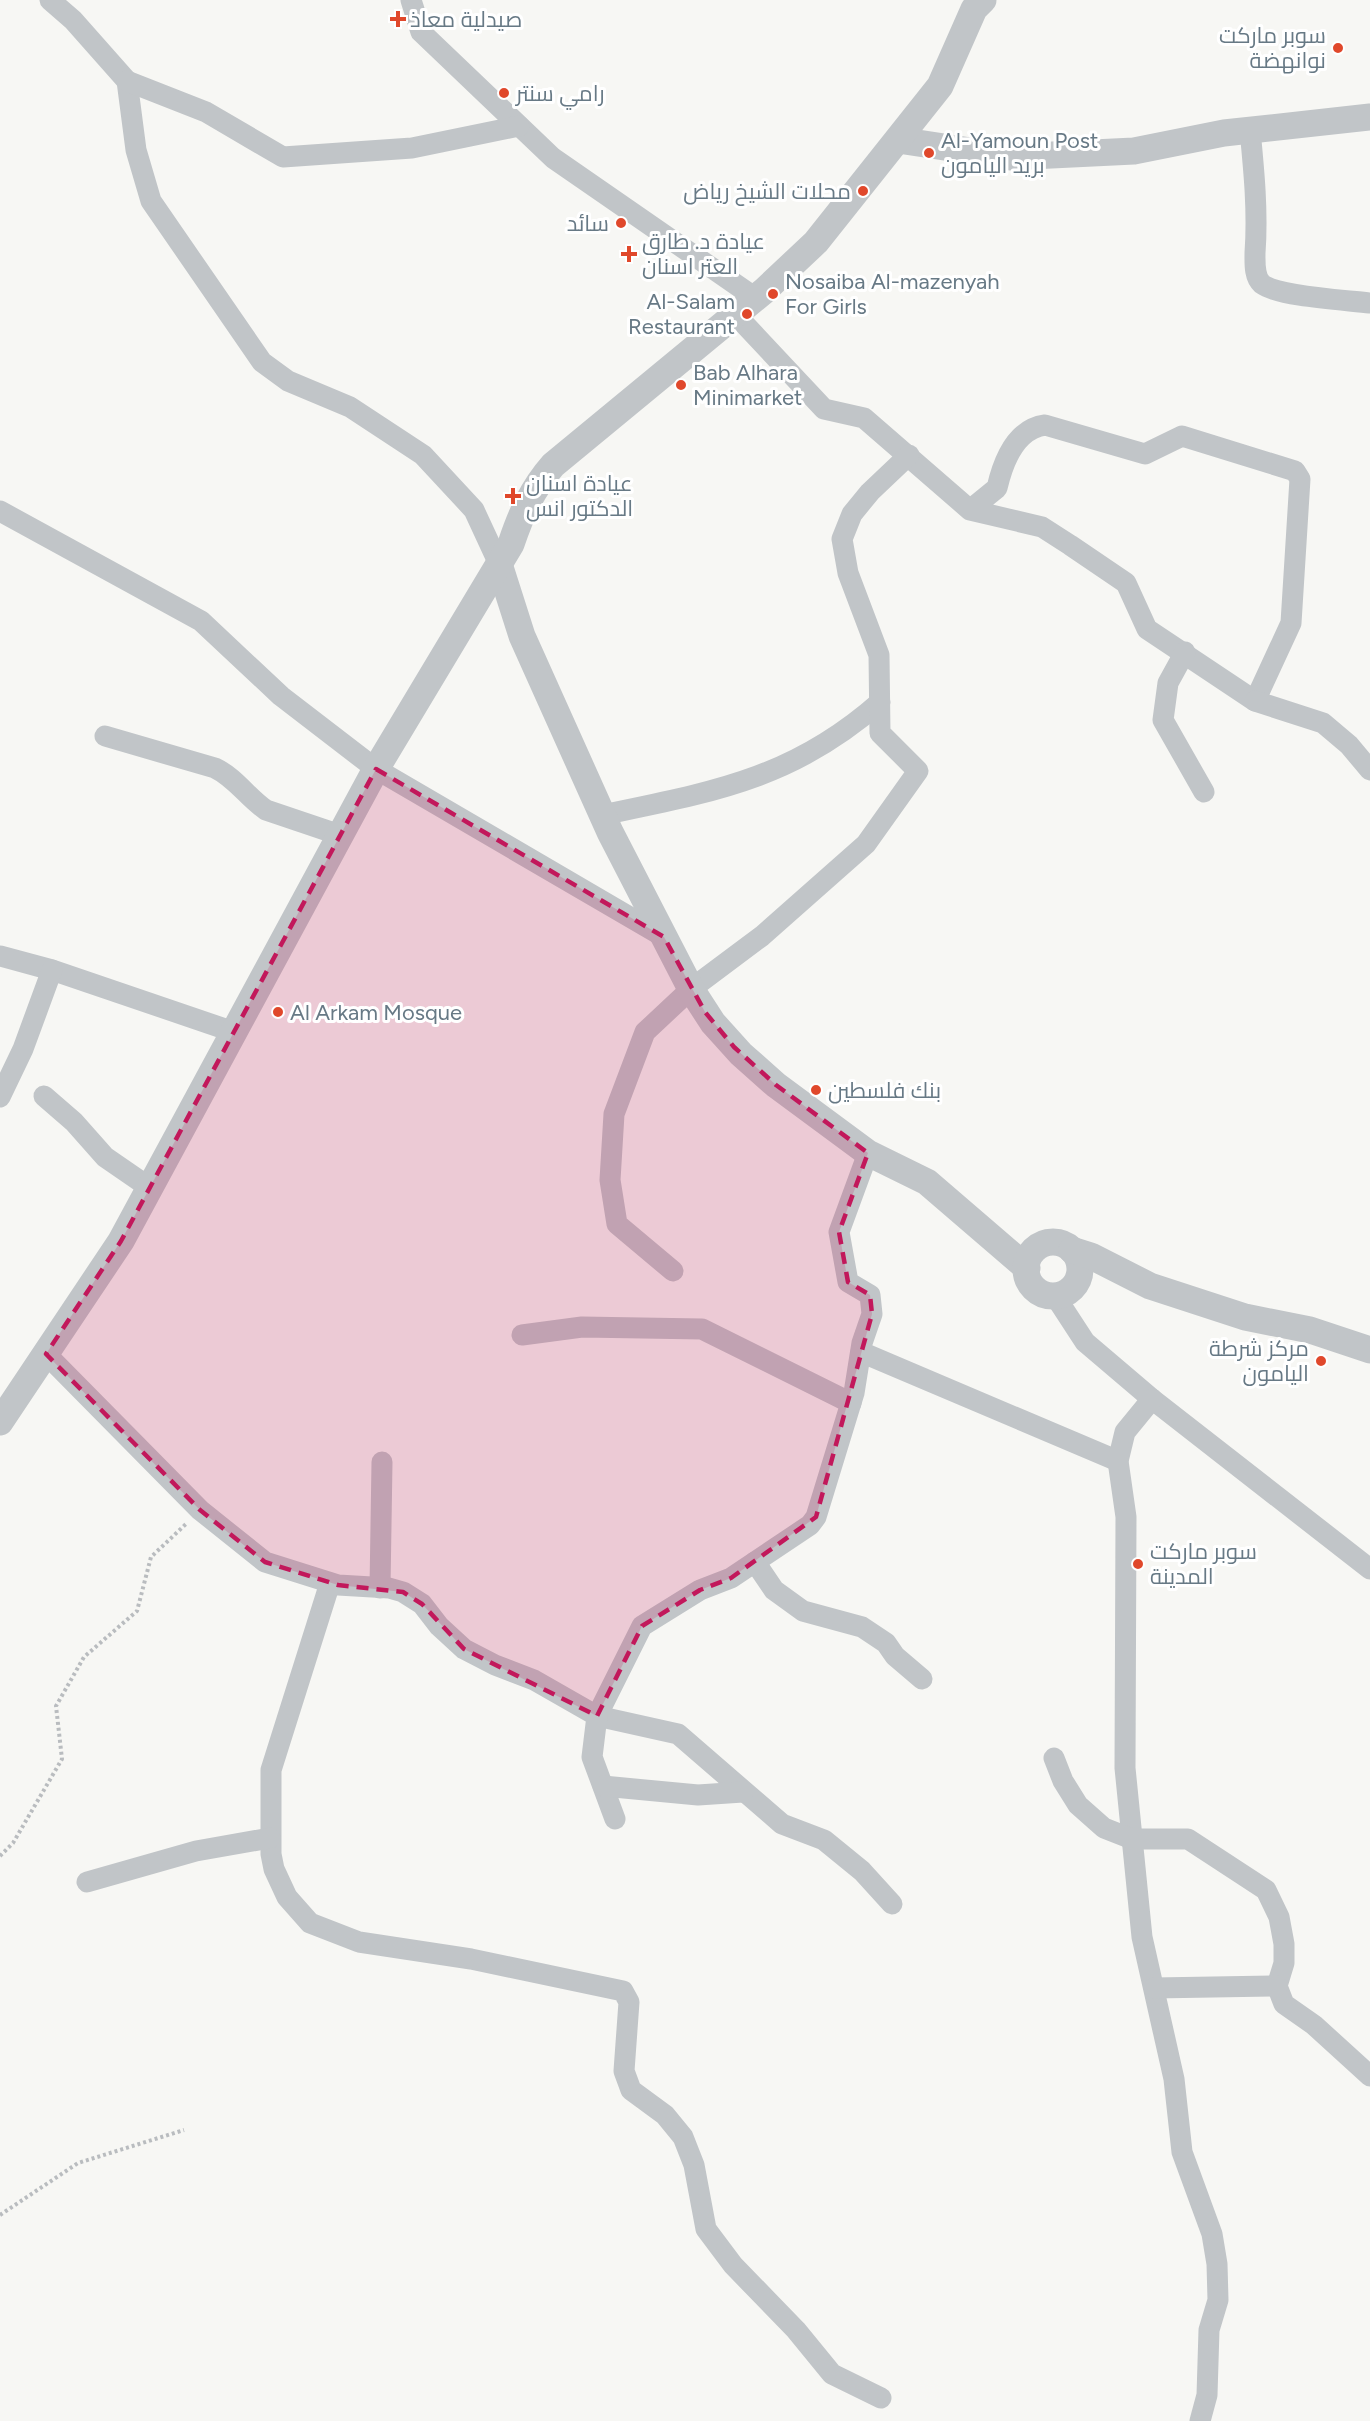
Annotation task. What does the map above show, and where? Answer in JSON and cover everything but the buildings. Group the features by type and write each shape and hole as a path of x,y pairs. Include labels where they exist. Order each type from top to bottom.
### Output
{"street":[{"path":"50,0 73,20 127,81 206,112 283,157 412,148 519,126"},
{"path":"411,0 421,32 553,158 745,305 824,409 864,417 970,510 1042,527 1070,545 1125,583 1148,629 1255,701 1323,723 1349,745 1370,770"},
{"path":"0,1422 121,1241 376,769 511,544 527,501 552,465 745,305 816,242 940,86 974,9 983,0"},
{"path":"127,81 136,150 151,201 262,362 288,381 350,407 423,455 474,510 499,564 522,636 602,815 691,989 720,1031 748,1062 803,1106 868,1153 927,1182 1026,1268"},
{"path":"898,140 1010,157 1134,151 1224,133 1370,117"},
{"path":"1250,130 1258,214 1255,265 1262,284 1294,295 1370,303"},
{"path":"970,510 997,488 1001,469 1019,438 1037,426 1046,424 1145,454 1182,436 1295,471 1300,479 1291,623 1255,701"},
{"path":"673,1271 617,1224 610,1180 614,1114 645,1032 691,989 762,936 866,844 918,771 880,733 879,655 848,573 842,539 852,514 870,492 909,455"},
{"path":"0,511 201,621 281,696 376,769 664,937"},
{"path":"1185,652 1168,683 1163,720 1204,792"},
{"path":"602,815 714,791 769,773 795,761 835,737 880,702"},
{"path":"105,736 215,768 230,776 266,810 340,835"},
{"path":"0,956 52,970 234,1032"},
{"path":"0,1097 23,1049 52,970"},
{"path":"44,1096 74,1122 105,1158 150,1188"},
{"path":"615,1819 592,1757 597,1716 642,1626 700,1590 730,1578 810,1525 816,1517 851,1403 861,1352 872,1314 870,1295 848,1282 839,1232 868,1153"},
{"path":"1072,1250 1078,1257 1080,1275 1071,1290 1055,1296 1038,1291 1031,1285 1026,1268 1028,1259 1039,1246 1057,1242 1091,1256 1150,1286 1245,1317 1310,1330 1370,1350"},
{"path":"1055,1296 1085,1342 1152,1399 1370,1569"},
{"path":"522,1335 582,1327 702,1329 851,1403"},
{"path":"861,1352 1118,1461"},
{"path":"46,1354 201,1510 265,1562 330,1583 403,1592 422,1604 445,1632 464,1649 495,1665 534,1680 597,1716 678,1734 782,1824 824,1840 862,1870 892,1904"},
{"path":"1152,1399 1125,1432 1118,1461 1126,1516 1125,1768 1142,1937 1174,2079 1182,2152 1212,2234 1217,2265 1218,2300 1209,2330 1207,2395 1200,2421"},
{"path":"380,1588 382,1462"},
{"path":"755,1562 774,1590 803,1611 862,1627 886,1643 895,1656 922,1679"},
{"path":"330,1583 271,1770 270,1838 274,1869 297,1910 310,1923 359,1942 471,1959 623,1991 629,2002 624,2071 627,2082 640,2098 665,2115 683,2137 694,2164 705,2229 734,2265 796,2330 832,2374 881,2398"},
{"path":"1054,1758 1063,1781 1078,1805 1104,1828 1132,1839 1188,1839 1266,1890 1279,1917 1284,1944 1284,1963 1277,1986 1284,2004 1314,2025 1370,2076"},
{"path":"603,1786 698,1795 743,1792"},
{"path":"87,1882 196,1851 270,1838"},
{"path":"1154,1988 1277,1986"}],"path":[{"path":"0,1856 12,1843 62,1760 56,1706 84,1657 137,1611 151,1557 201,1510"},
{"path":"0,2214 78,2163 184,2130"}],"highlighted area":[{"path":"376,769 664,937 705,1012 734,1047 776,1085 868,1153 839,1232 848,1282 870,1295 872,1314 816,1517 731,1578 700,1590 642,1626 597,1716 464,1649 422,1604 403,1592 338,1585 265,1562 200,1510 46,1354 121,1241"}],"place":[{"name":"صيدلية معاذ","path":"398,19"},
{"name":"سوبر ماركت نوانهضة","path":"1338,48"},
{"name":"رامي سنتر","path":"504,93"},
{"name":"Al-Yamoun Post بريد اليامون","path":"929,153"},
{"name":"محلات الشيخ رياض","path":"863,191"},
{"name":"سائد","path":"621,223"},
{"name":"عيادة د. طارق العتر اسنان","path":"629,254"},
{"name":"Nosaiba Al-mazenyah For Girls","path":"773,294"},
{"name":"Al-Salam Restaurant","path":"747,314"},
{"name":"Bab Alhara Minimarket","path":"681,385"},
{"name":"عيادة اسنان الدكتور انس","path":"513,496"},
{"name":"Al Arkam Mosque","path":"278,1012"},
{"name":"بنك فلسطين","path":"816,1090"},
{"name":"مركز شرطة اليامون","path":"1321,1361"},
{"name":"سوبر ماركت المدينة","path":"1138,1564"}]}
